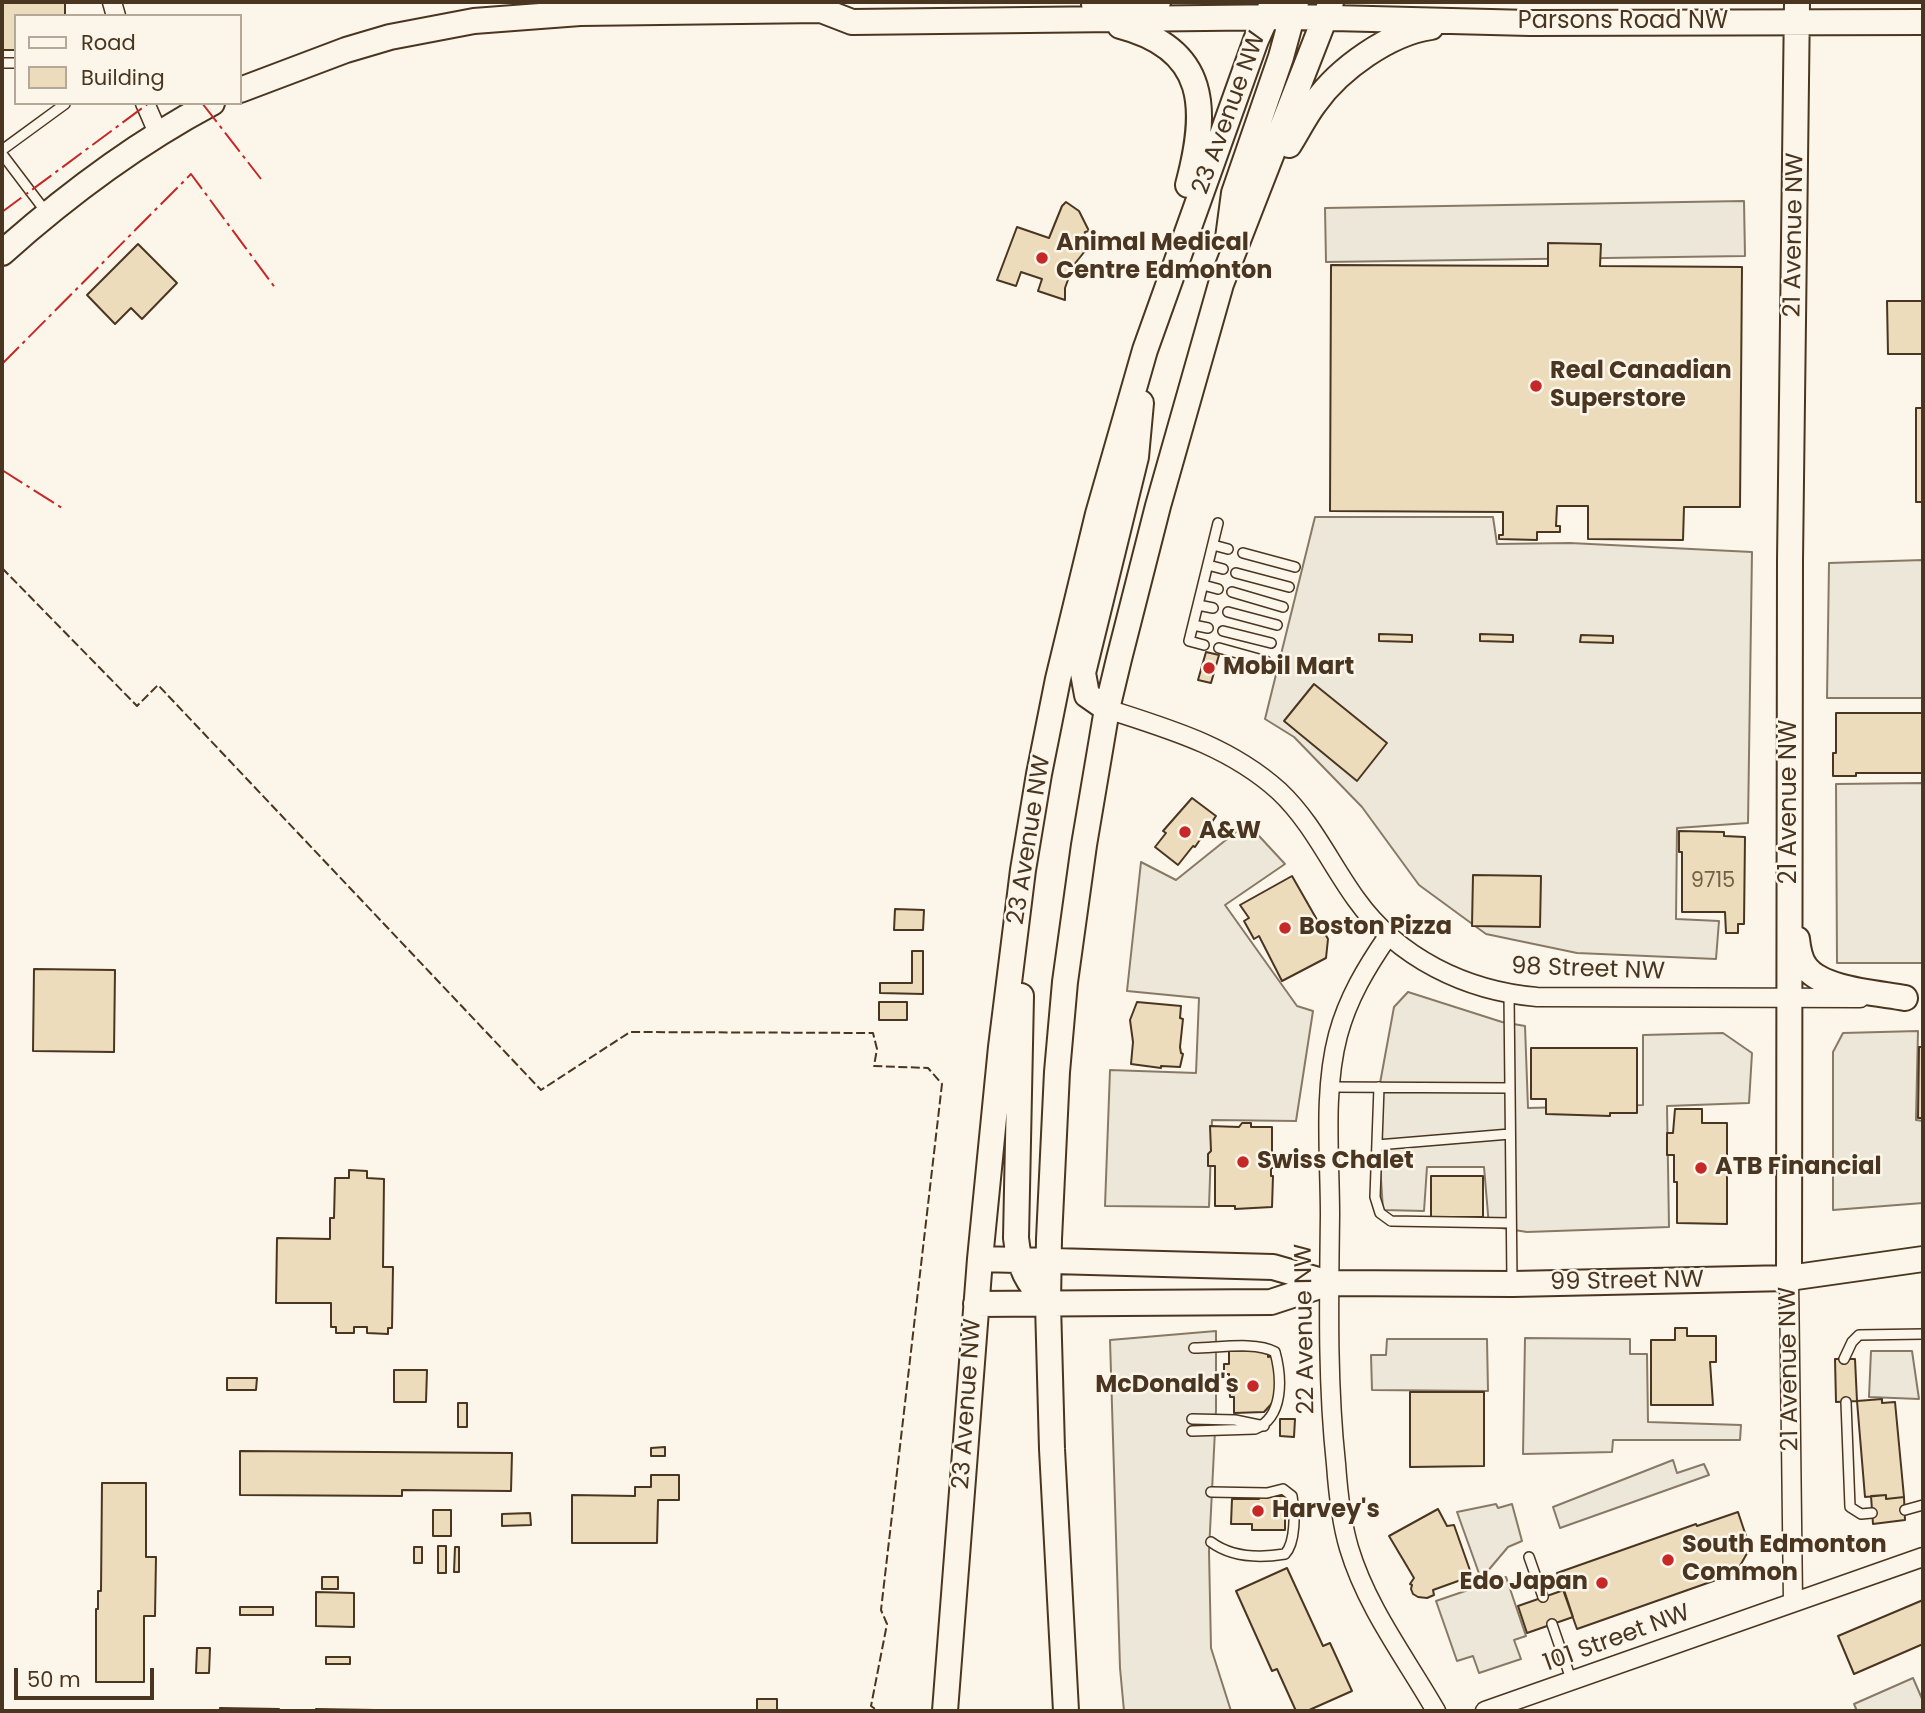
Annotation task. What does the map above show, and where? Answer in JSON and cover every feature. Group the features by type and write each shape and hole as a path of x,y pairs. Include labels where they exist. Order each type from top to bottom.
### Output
{"main road":[{"path":"992,14 1062,6 1158,2"},
{"name":"Parsons Road NW","path":"242,89 303,64 390,37 525,9 831,6 852,22 992,14 1057,21 1300,7 1530,23 1797,12 1923,22"},
{"path":"1222,284 1234,193 1300,7"},
{"name":"23 Avenue NW","path":"1066,1711 1052,1462 1048,1304 1057,1072 1065,982 1107,709 1158,506 1222,284 1244,223 1300,7"},
{"name":"23 Avenue NW","path":"944,1711 976,1304 1001,1047 1023,870 1058,679 1098,514 1153,322 1300,7"},
{"name":"21 Avenue NW","path":"1789,1278 1790,560 1797,12"},
{"path":"1057,21 1119,26 1149,36 1180,60 1197,88 1200,112 1196,155 1157,293 1153,322"},
{"path":"1244,223 1317,100 1356,62 1386,43 1423,29 1446,25 1530,23"},
{"path":"2,253 47,213 158,133 208,105"},
{"path":"1107,709 1087,695 1083,673 1136,457 1145,351"},
{"path":"1023,870 1016,1238 1018,1260 1037,1293 1048,1304"},
{"path":"1790,874 1798,943 1805,966 1816,976 1834,985 1914,998"},
{"name":"99 Street NW","path":"980,1259 1273,1267 1329,1283 1513,1284 1789,1278 1923,1259"},
{"name":"99 Street NW","path":"976,1304 1271,1302 1329,1283"}],"street":[{"path":"146,105 158,133"},
{"name":"98 Street NW","path":"1107,709 1194,737 1232,757 1268,782 1293,806 1355,899 1388,936 1415,957 1445,973 1509,994 1537,997 1914,998"},
{"name":"22 Avenue NW","path":"1388,936 1353,992 1338,1037 1331,1087 1331,1411 1339,1493 1348,1545 1373,1606 1436,1711"},
{"name":"21 Avenue NW","path":"1789,1278 1793,1602"},
{"name":"101 Street NW","path":"1485,1711 1923,1557"}],"lane":[{"path":"47,213 2,152 64,105"},
{"path":"1204,645 1189,641 1218,523"},
{"path":"1213,545 1228,549"},
{"path":"1243,553 1295,567"},
{"path":"1208,565 1223,569"},
{"path":"1236,573 1289,587"},
{"path":"1203,585 1218,589"},
{"path":"1232,592 1283,607"},
{"path":"1198,604 1213,608"},
{"path":"1228,612 1277,625"},
{"path":"1193,625 1208,628"},
{"path":"1223,631 1271,643"},
{"path":"1219,648 1266,661"},
{"path":"1509,994 1513,1284"},
{"path":"1331,1087 1510,1088"},
{"path":"1378,1087 1375,1197 1380,1213 1391,1221 1511,1223"},
{"path":"1377,1145 1510,1135"},
{"path":"1844,1359 1852,1342 1859,1335 1923,1334"},
{"path":"1192,1431 1240,1431 1264,1426 1276,1409 1278,1362 1275,1352 1269,1348 1194,1348"},
{"path":"1846,1402 1850,1507 1861,1514 1872,1513"},
{"path":"1192,1419 1235,1420 1264,1426"},
{"path":"1211,1492 1267,1493 1283,1489 1293,1496 1294,1503 1291,1544 1285,1554 1234,1554 1223,1551 1211,1542"},
{"path":"1905,1510 1923,1505"},
{"path":"1529,1556 1543,1597"},
{"path":"1552,1624 1572,1682"}],"shaded area":[{"path":"1744,201 1745,256 1326,262 1325,208"},
{"path":"1315,517 1493,517 1497,544 1570,543 1752,552 1748,823 1677,828 1676,919 1719,921 1716,959 1577,953 1486,934 1419,885 1362,807 1294,737 1265,719"},
{"path":"1923,560 1923,698 1827,698 1829,563"},
{"path":"1923,783 1923,963 1837,963 1836,784"},
{"path":"1247,823 1285,864 1225,905 1297,1006 1313,1011 1296,1121 1212,1120 1209,1207 1105,1206 1110,1070 1196,1073 1199,998 1127,991 1141,862 1176,880"},
{"path":"1408,992 1502,1022 1525,1026 1528,1108 1643,1105 1643,1035 1723,1033 1752,1053 1749,1103 1667,1106 1669,1227 1527,1232 1489,1226 1484,1167 1427,1167 1424,1211 1383,1210 1376,1105 1394,1007"},
{"path":"1918,1031 1916,1120 1923,1121 1923,1203 1833,1210 1833,1052 1843,1033"},
{"path":"1216,1331 1216,1410 1209,1551 1211,1648 1231,1711 1124,1711 1120,1668 1110,1340"},
{"path":"1525,1338 1630,1339 1630,1354 1647,1354 1648,1422 1741,1425 1740,1440 1613,1440 1612,1452 1523,1454"},
{"path":"1387,1339 1487,1339 1488,1391 1372,1390 1371,1355 1386,1355"},
{"path":"1871,1351 1912,1351 1919,1399 1869,1397"},
{"path":"1673,1460 1677,1473 1704,1464 1709,1475 1560,1528 1553,1507"},
{"path":"1496,1504 1498,1508 1512,1504 1522,1541 1508,1547 1481,1579 1457,1512"},
{"path":"1506,1577 1526,1636 1514,1640 1521,1659 1479,1673 1473,1656 1457,1661 1436,1601"},
{"path":"1913,1678 1923,1701 1923,1711 1857,1711 1854,1704"}],"building":[{"path":"2,2 65,2 65,14 14,14 14,50 2,50"},
{"name":"Animal Medical Centre Edmonton","path":"1066,202 1079,211 1089,231 1085,232 1082,249 1085,251 1073,266 1065,288 1065,300 1038,291 1042,279 1021,272 1016,286 997,280 1017,227 1049,238"},
{"name":"Real Canadian Superstore","path":"1548,243 1601,244 1600,266 1742,267 1740,507 1684,507 1683,540 1588,539 1588,506 1557,506 1556,526 1560,526 1560,532 1537,532 1537,540 1499,539 1499,535 1503,535 1503,512 1330,511 1331,265 1548,266"},
{"path":"138,244 177,283 142,319 131,308 115,324 87,295"},
{"path":"1887,301 1923,301 1923,354 1888,354"},
{"path":"1916,408 1923,408 1923,502 1916,502"},
{"path":"1379,634 1412,635 1412,642 1379,641"},
{"path":"1480,634 1513,635 1513,642 1480,641"},
{"path":"1581,635 1613,636 1613,643 1580,642"},
{"name":"Mobil Mart","path":"1206,652 1219,655 1211,683 1198,680"},
{"path":"1314,684 1387,743 1357,781 1284,721"},
{"path":"1836,713 1923,713 1923,773 1856,773 1856,776 1833,776"},
{"name":"A&W","path":"1192,798 1216,816 1195,847 1193,846 1178,865 1155,847 1166,833 1163,831"},
{"path":"1679,831 1724,832 1724,836 1745,837 1744,924 1738,924 1738,933 1726,933 1725,912 1682,912 1682,852 1679,852"},
{"path":"1473,875 1541,876 1540,927 1472,926"},
{"name":"Boston Pizza","path":"1292,876 1328,939 1326,958 1282,981 1259,936 1254,939 1244,921 1249,918 1240,905"},
{"path":"895,909 924,910 923,930 894,930"},
{"path":"912,951 923,951 923,994 880,993 880,983 912,983"},
{"path":"34,969 115,970 114,1052 33,1051"},
{"path":"879,1002 907,1002 907,1020 879,1020"},
{"path":"1137,1002 1181,1006 1180,1018 1183,1019 1180,1047 1183,1054 1180,1067 1161,1068 1131,1064 1133,1042 1130,1020"},
{"path":"1919,1047 1923,1047 1923,1118 1918,1118"},
{"path":"1531,1048 1637,1048 1637,1113 1610,1113 1610,1116 1546,1114 1546,1099 1531,1099"},
{"name":"ATB Financial","path":"1675,1109 1702,1109 1702,1123 1727,1123 1727,1224 1677,1223 1674,1155 1667,1155 1667,1133 1673,1133"},
{"name":"Swiss Chalet","path":"1242,1123 1251,1123 1251,1127 1272,1127 1272,1156 1279,1156 1278,1168 1271,1168 1272,1207 1235,1209 1235,1206 1215,1206 1215,1166 1208,1166 1208,1154 1211,1151 1210,1126 1239,1127"},
{"path":"349,1170 367,1171 367,1178 384,1179 383,1267 393,1267 392,1328 388,1328 388,1334 367,1333 367,1327 354,1327 354,1333 336,1333 336,1327 331,1327 331,1303 276,1303 277,1238 330,1239 330,1218 334,1218 335,1178 349,1178"},
{"path":"1431,1176 1483,1176 1483,1217 1431,1217"},
{"path":"1675,1328 1687,1328 1687,1336 1716,1336 1716,1362 1710,1362 1713,1405 1651,1405 1651,1340 1675,1340"},
{"name":"McDonald's","path":"1268,1350 1268,1357 1275,1356 1276,1399 1264,1412 1234,1413 1229,1374 1224,1374 1224,1364 1229,1364 1229,1351"},
{"path":"1835,1359 1855,1359 1857,1401 1836,1402"},
{"path":"394,1370 427,1370 426,1402 394,1402"},
{"path":"227,1378 257,1378 256,1390 227,1390"},
{"path":"1410,1392 1484,1392 1484,1466 1410,1467"},
{"path":"1882,1399 1882,1403 1895,1402 1904,1497 1865,1497 1857,1401"},
{"path":"458,1403 467,1403 467,1427 458,1427"},
{"path":"1280,1419 1295,1419 1294,1437 1280,1436"},
{"path":"665,1447 665,1456 651,1456 651,1448"},
{"path":"240,1451 512,1453 511,1491 402,1490 402,1496 240,1495"},
{"path":"651,1475 679,1475 679,1500 658,1500 657,1543 572,1543 572,1495 635,1496 635,1487 651,1487"},
{"path":"102,1483 146,1483 146,1557 156,1557 155,1616 144,1616 144,1682 96,1682 96,1609 98,1591 101,1591"},
{"path":"1886,1495 1886,1499 1904,1497 1905,1520 1873,1524 1871,1496"},
{"name":"Harvey's","path":"1259,1496 1285,1496 1285,1530 1252,1530 1252,1524 1231,1524 1232,1499 1259,1499"},
{"path":"1438,1509 1447,1526 1454,1525 1472,1576 1433,1590 1434,1595 1427,1598 1418,1597 1411,1589 1410,1584 1414,1578 1389,1536"},
{"path":"433,1510 451,1510 451,1536 433,1536"},
{"name":"South Edmonton Common","path":"1738,1512 1750,1548 1736,1573 1577,1629 1557,1573"},
{"path":"530,1513 531,1525 502,1526 502,1514"},
{"path":"438,1546 446,1546 446,1573 438,1573"},
{"path":"414,1547 422,1547 422,1563 414,1563"},
{"path":"455,1547 459,1547 459,1572 454,1572"},
{"path":"1287,1568 1323,1646 1330,1643 1352,1691 1307,1711 1296,1711 1277,1669 1272,1671 1236,1591"},
{"path":"322,1577 338,1577 338,1589 322,1589"},
{"path":"1564,1590 1573,1617 1527,1633 1518,1606"},
{"path":"316,1592 354,1593 354,1627 316,1626"},
{"path":"1923,1600 1923,1644 1854,1674 1838,1636"},
{"path":"240,1607 273,1607 273,1615 240,1615"},
{"path":"197,1648 210,1648 209,1673 196,1673"},
{"path":"326,1657 350,1657 350,1664 326,1664"},
{"path":"757,1699 777,1699 777,1711 757,1711"},
{"path":"220,1708 279,1709 279,1711 220,1711"},
{"path":"375,1710 375,1711 316,1711"}],"fence":[{"path":"2,568 137,706 158,685 541,1090 630,1032 873,1033 877,1049 874,1066 928,1068 942,1084 881,1610 887,1624 871,1706 878,1711"}],"power":[{"path":"2,212 146,105"},
{"path":"204,105 261,179"},
{"path":"2,364 191,174 276,289"},
{"path":"2,470 62,508"}],"place":[{"name":"Animal Medical Centre Edmonton","path":"1042,258"},
{"name":"Real Canadian Superstore","path":"1536,386"},
{"name":"Mobil Mart","path":"1209,668"},
{"name":"A&W","path":"1185,832"},
{"name":"Boston Pizza","path":"1285,928"},
{"name":"Swiss Chalet","path":"1243,1162"},
{"name":"ATB Financial","path":"1701,1168"},
{"name":"McDonald's","path":"1253,1386"},
{"name":"Harvey's","path":"1258,1511"},
{"name":"South Edmonton Common","path":"1668,1560"},
{"name":"Edo Japan","path":"1602,1583"}]}
